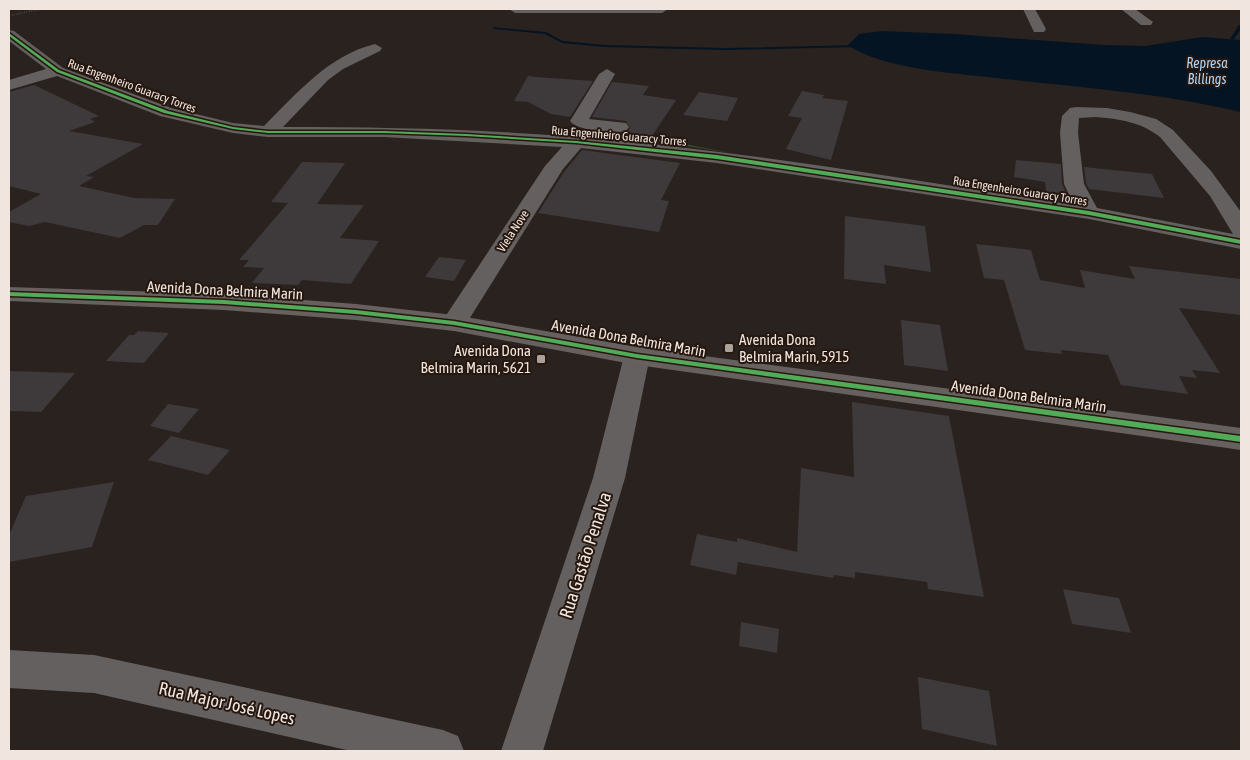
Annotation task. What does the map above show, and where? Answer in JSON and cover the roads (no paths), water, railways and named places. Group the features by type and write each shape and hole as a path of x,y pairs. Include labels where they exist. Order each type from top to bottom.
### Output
{"main road":[{"name":"Avenida Dona Belmira Marin","path":"9,294 224,302 356,312 454,323 637,356 1241,439"}],"street":[{"path":"515,9 662,9"},
{"path":"1029,9 1039,29"},
{"path":"1127,9 1146,22"},
{"name":"Rua Engenheiro Guaracy Torres","path":"9,34 58,71 188,119 233,128 268,132 393,132 576,142 750,162 1089,213 1241,242"},
{"path":"268,132 323,77 338,66 376,48"},
{"path":"9,85 58,71"},
{"path":"607,74 579,118 579,121 587,124 637,130"},
{"path":"1089,213 1074,184 1069,133 1071,116 1076,112 1132,118 1161,128 1226,202 1239,222 1241,230"},
{"path":"664,134 744,152 749,156 750,162"},
{"name":"Viela Nove","path":"454,323 555,166 576,142"},
{"name":"Rua Gastão Penalva","path":"522,751 609,478 637,356"},
{"name":"Rua Major José Lopes","path":"9,669 94,674 443,751"}],"water":[{"name":"Represa Billings","path":"882,31 954,34 1104,45 1146,46 1202,37 1241,40 1241,112 1146,95 919,69 880,60 848,45 859,34"}],"waterway":[{"path":"1232,38 1241,26"},
{"path":"494,28 546,33 562,42 605,46 725,49 860,46"}],"place":[{"name":"Avenida Dona Belmira Marin, 5915","path":"729,348"},
{"name":"Avenida Dona Belmira Marin, 5621","path":"541,359"}]}
